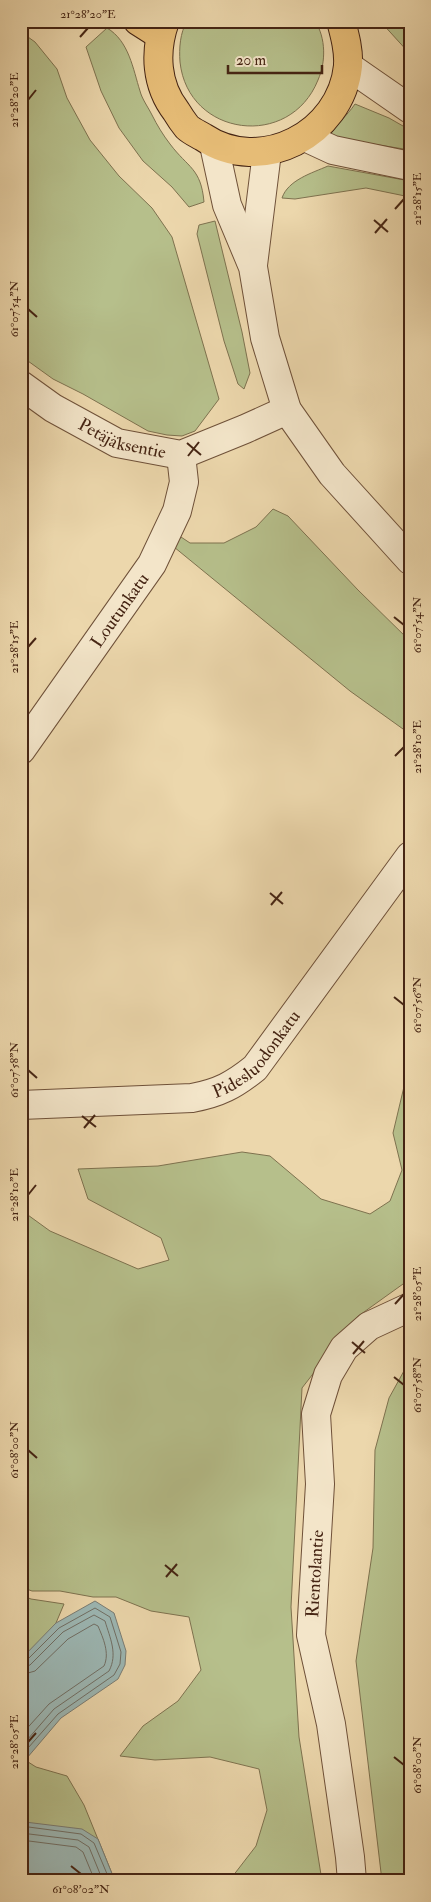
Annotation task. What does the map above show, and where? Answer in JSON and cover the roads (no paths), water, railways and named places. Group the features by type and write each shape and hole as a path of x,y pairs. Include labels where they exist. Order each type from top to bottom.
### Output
{"main road":[{"path":"154,26 158,69 168,100 187,127 214,145 240,152 267,152 287,146 305,137 326,118 341,94 348,66 347,42 340,21"}],"street":[{"path":"348,66 410,109"},
{"path":"305,137 333,150 410,166"},
{"path":"214,145 228,205 253,267 265,338 286,410 332,474 410,560"},
{"path":"253,267 267,152"},
{"name":"Petäjäksentie","path":"21,385 53,408 117,443 181,455 286,410"},
{"name":"Loutunkatu","path":"21,750 152,564 177,511 184,482 181,455"},
{"name":"Pidesluodonkatu","path":"21,1105 192,1098 215,1094 238,1082 255,1068 410,856"},
{"name":"Rientolantie","path":"352,1881 331,1724 311,1635 320,1484 316,1414 328,1375 344,1348 369,1326 410,1307"}],"water":[{"path":"95,1601 114,1613 126,1651 125,1665 118,1679 61,1718 21,1765 21,1659 56,1623"},
{"path":"21,1820 82,1829 98,1839 115,1881 21,1881"}]}
